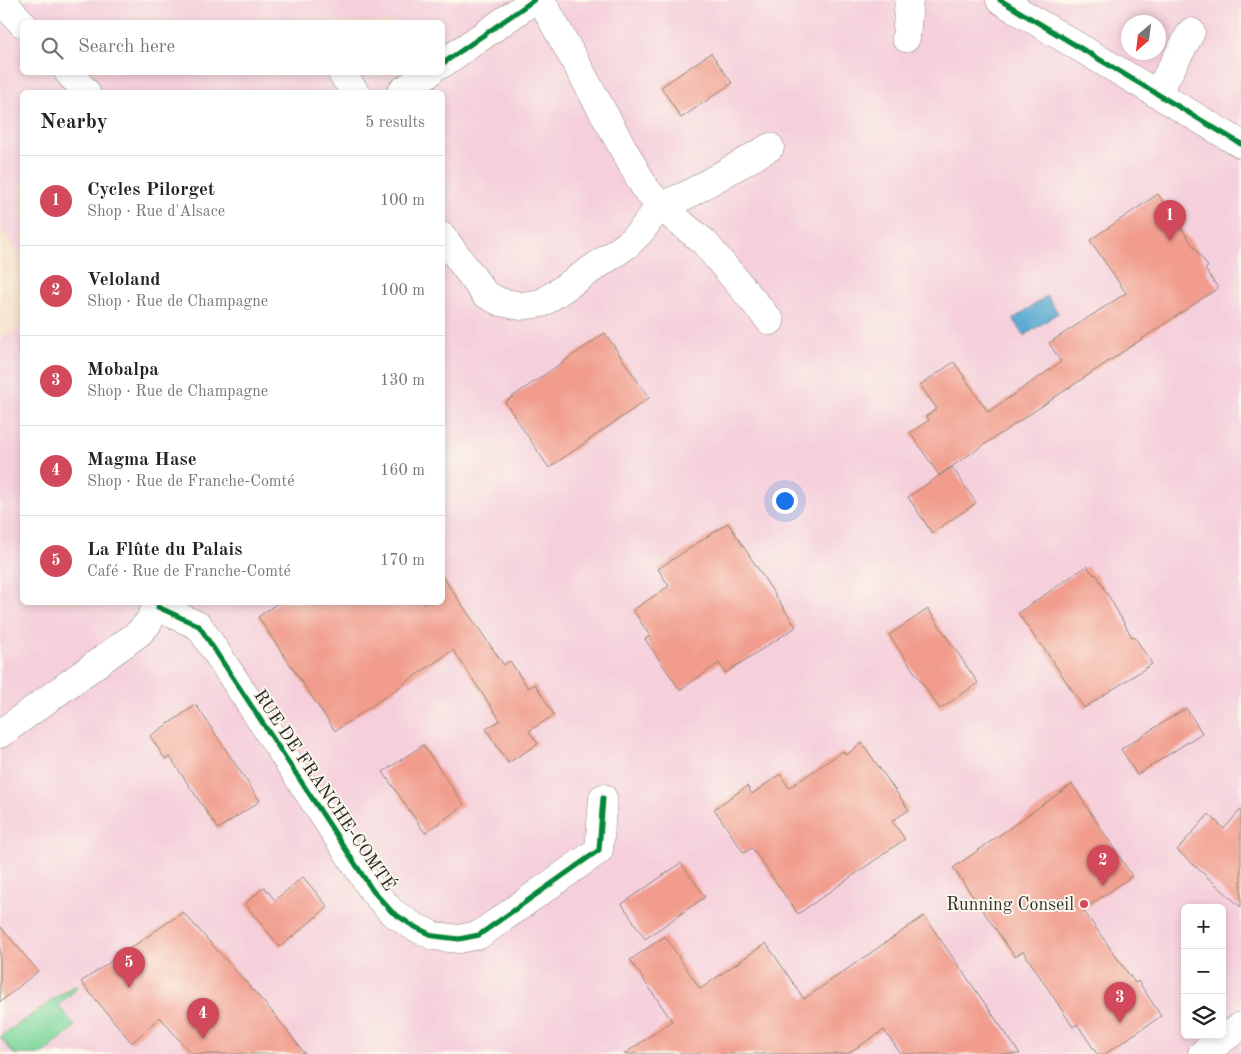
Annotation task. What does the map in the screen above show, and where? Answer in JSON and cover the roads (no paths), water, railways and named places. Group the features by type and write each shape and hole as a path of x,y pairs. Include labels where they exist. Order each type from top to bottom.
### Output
{"street":[{"path":"3,0 20,21"},
{"path":"445,62 534,0"},
{"path":"541,0 645,188 660,206 704,242 770,321"},
{"path":"906,38 909,0"},
{"path":"1000,0 1241,144"},
{"path":"1157,94 1190,32"},
{"path":"71,75 84,90"},
{"path":"343,75 354,90"},
{"path":"404,90 426,75"},
{"path":"445,240 485,294 500,302 521,306 542,303 627,245 640,232 660,206 686,195 770,147"},
{"path":"0,734 139,633 148,623 158,605"},
{"name":"RUE DE FRANCHE-COMTÉ","path":"158,605 199,626 373,891 392,912 413,926 434,936 459,939 479,935 598,850 603,798"},
{"path":"1202,1054 1241,1026"}],"water":[{"path":"1047,296 1058,313 1024,336 1013,319"}],"place":[{"name":"Cycles Pilorget","path":"1170,241"},
{"name":"Veloland","path":"1103,886"},
{"name":"Running Conseil","path":"1084,904"},
{"name":"La Flûte du Palais","path":"129,988"},
{"name":"Mobalpa","path":"1120,1023"},
{"name":"Magma Hase","path":"203,1039"}]}
